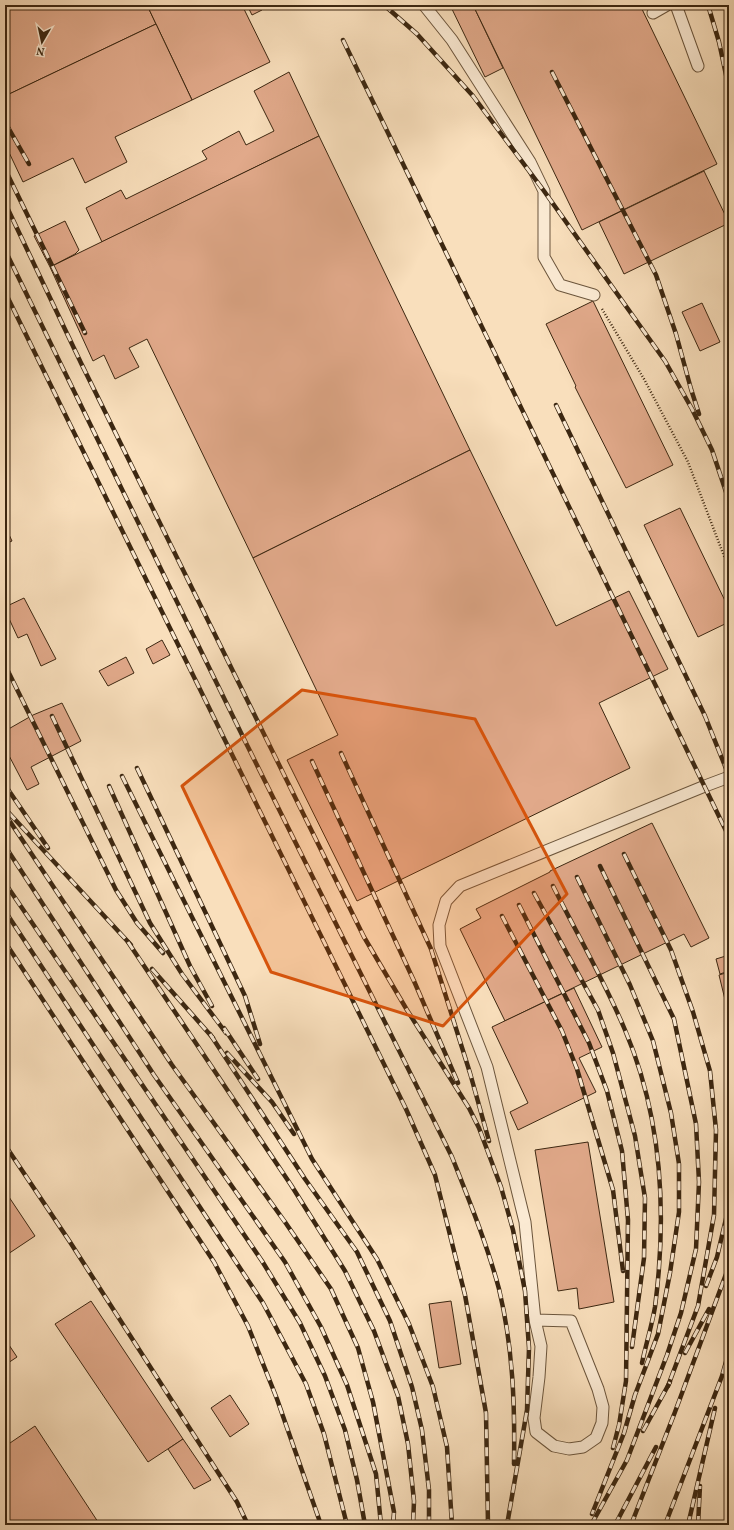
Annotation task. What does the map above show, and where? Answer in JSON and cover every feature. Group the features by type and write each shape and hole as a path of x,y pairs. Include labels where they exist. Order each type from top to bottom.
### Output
{"lane":[{"path":"424,5 452,40 530,162 544,191 544,257 560,285 594,295"},
{"path":"653,13 667,5"},
{"path":"676,5 698,66"},
{"path":"535,1320 571,1321 583,1349 603,1407 602,1422 596,1438 583,1447 569,1449 554,1446 536,1432 534,1418 541,1346 535,1320 525,1222 487,1067 440,946 439,925 446,901 460,886 729,777"}],"path":[{"path":"594,295 644,378 688,462 729,570"}],"highlighted area":[{"path":"302,690 475,719 567,894 443,1026 271,972 182,786"}],"building":[{"path":"5,5 147,5 156,24 5,96"},
{"path":"147,5 242,5 270,62 192,100"},
{"path":"247,5 260,5 262,10 252,15"},
{"path":"450,5 473,5 503,68 485,77"},
{"path":"473,5 640,5 717,164 582,230"},
{"path":"156,24 192,100 115,137 127,162 85,183 73,158 23,182 5,144 5,96"},
{"path":"289,72 319,136 102,242 86,208 121,190 126,199 207,159 202,151 239,131 246,145 274,131 254,91"},
{"path":"319,136 470,450 253,558 147,339 129,348 139,367 115,379 104,355 93,361 50,267"},
{"path":"704,171 729,223 624,274 599,222"},
{"path":"65,221 79,250 75,254 50,267 34,236"},
{"path":"593,301 673,465 626,488 575,387 576,386 546,324"},
{"path":"702,303 720,342 700,351 682,312"},
{"path":"470,450 556,626 629,591 668,669 599,703 630,768 357,901 287,760 338,735 253,558"},
{"path":"680,508 729,609 729,622 698,637 644,525"},
{"path":"5,526 12,541 5,544"},
{"path":"24,598 56,659 41,666 27,634 18,638 5,610 5,607"},
{"path":"162,640 170,655 153,664 146,649"},
{"path":"126,657 134,673 108,686 99,671"},
{"path":"62,703 81,741 31,767 39,784 27,790 5,748 5,731 33,715"},
{"path":"652,823 709,938 691,947 684,934 505,1021 460,929 481,918 476,909 550,871"},
{"path":"729,924 729,943 725,925"},
{"path":"729,955 729,971 720,974 716,959"},
{"path":"729,972 729,1016 719,975"},
{"path":"574,988 602,1047 579,1058 596,1092 518,1130 510,1112 528,1103 492,1027"},
{"path":"588,1142 614,1302 579,1309 577,1288 558,1291 535,1150"},
{"path":"5,1191 35,1236 5,1256"},
{"path":"91,1301 183,1439 148,1462 55,1324"},
{"path":"451,1301 461,1364 439,1368 429,1304"},
{"path":"5,1339 17,1357 5,1365"},
{"path":"230,1395 249,1424 230,1437 211,1408"},
{"path":"729,1401 729,1525 725,1525 725,1508"},
{"path":"35,1426 100,1525 5,1525 5,1436 10,1443"},
{"path":"183,1439 211,1480 194,1489 168,1449"}],"railway":[{"path":"384,5 417,34 473,96 544,191 665,361 692,409 712,450 729,501"},
{"path":"708,5 719,42 729,89"},
{"path":"343,40 729,837"},
{"path":"5,66 7,70"},
{"path":"552,72 656,275 676,334 699,414"},
{"path":"5,122 29,164"},
{"path":"5,169 85,333"},
{"path":"5,203 81,363 364,937 407,1010 469,1108 479,1128 501,1187 513,1230 525,1291 529,1348 527,1410 507,1525"},
{"path":"5,250 245,741 452,1157 489,1255 504,1311 512,1376 514,1464"},
{"path":"5,292 406,1109 435,1175 465,1295 486,1413 488,1525"},
{"path":"556,405 705,716 729,776"},
{"path":"5,665 116,890 137,923 163,953"},
{"path":"52,716 150,923 182,974 226,1033"},
{"path":"341,753 431,949 470,1073 489,1141"},
{"path":"312,761 414,981 458,1083"},
{"path":"137,768 245,996 260,1044"},
{"path":"122,776 312,1159 377,1259 409,1324 433,1387 447,1447 452,1525"},
{"path":"5,785 48,848"},
{"path":"109,786 190,966 212,1006"},
{"path":"9,813 131,945"},
{"path":"5,814 172,1065 285,1222 331,1289 358,1348 373,1402 394,1512 393,1525"},
{"path":"5,846 154,1075 285,1262 321,1327 347,1385 376,1474 381,1525"},
{"path":"624,854 671,950 693,1012 710,1071 716,1130 714,1215 698,1306 668,1386"},
{"path":"591,1525 627,1460 667,1355 681,1313 696,1249 699,1182 696,1124 674,1019 600,866"},
{"path":"577,877 630,985 653,1041 671,1113 679,1164 679,1212 670,1273 658,1334 635,1395 624,1433 592,1514"},
{"path":"5,883 262,1261 300,1323 325,1376 345,1430 357,1480 365,1525"},
{"path":"553,886 599,975 625,1030 647,1097 654,1131 661,1201 661,1237 655,1307 642,1363"},
{"path":"534,893 598,1010 613,1053 635,1136 645,1198 644,1258 632,1347"},
{"path":"519,905 589,1043 607,1091 622,1151 628,1220 626,1381 619,1425 613,1448"},
{"path":"5,911 263,1303 306,1384 324,1434 347,1525"},
{"path":"502,916 562,1031 577,1069 613,1190 623,1271"},
{"path":"5,942 214,1262 248,1326 277,1399 321,1525"},
{"path":"128,942 291,1185 345,1271 374,1331 398,1396 408,1444 414,1501 413,1525"},
{"path":"152,969 213,1038"},
{"path":"224,1028 258,1079"},
{"path":"210,1034 305,1179 357,1252 390,1321 412,1387 422,1430 429,1490 429,1525"},
{"path":"227,1053 272,1102 294,1134"},
{"path":"5,1145 70,1242 237,1502 248,1525"},
{"path":"706,1286 717,1257 729,1206"},
{"path":"631,1525 729,1266"},
{"path":"685,1353 709,1309"},
{"path":"665,1525 722,1376 729,1351"},
{"path":"643,1431 670,1382"},
{"path":"688,1525 715,1408"},
{"path":"615,1525 656,1447"},
{"path":"698,1525 700,1486"}]}
